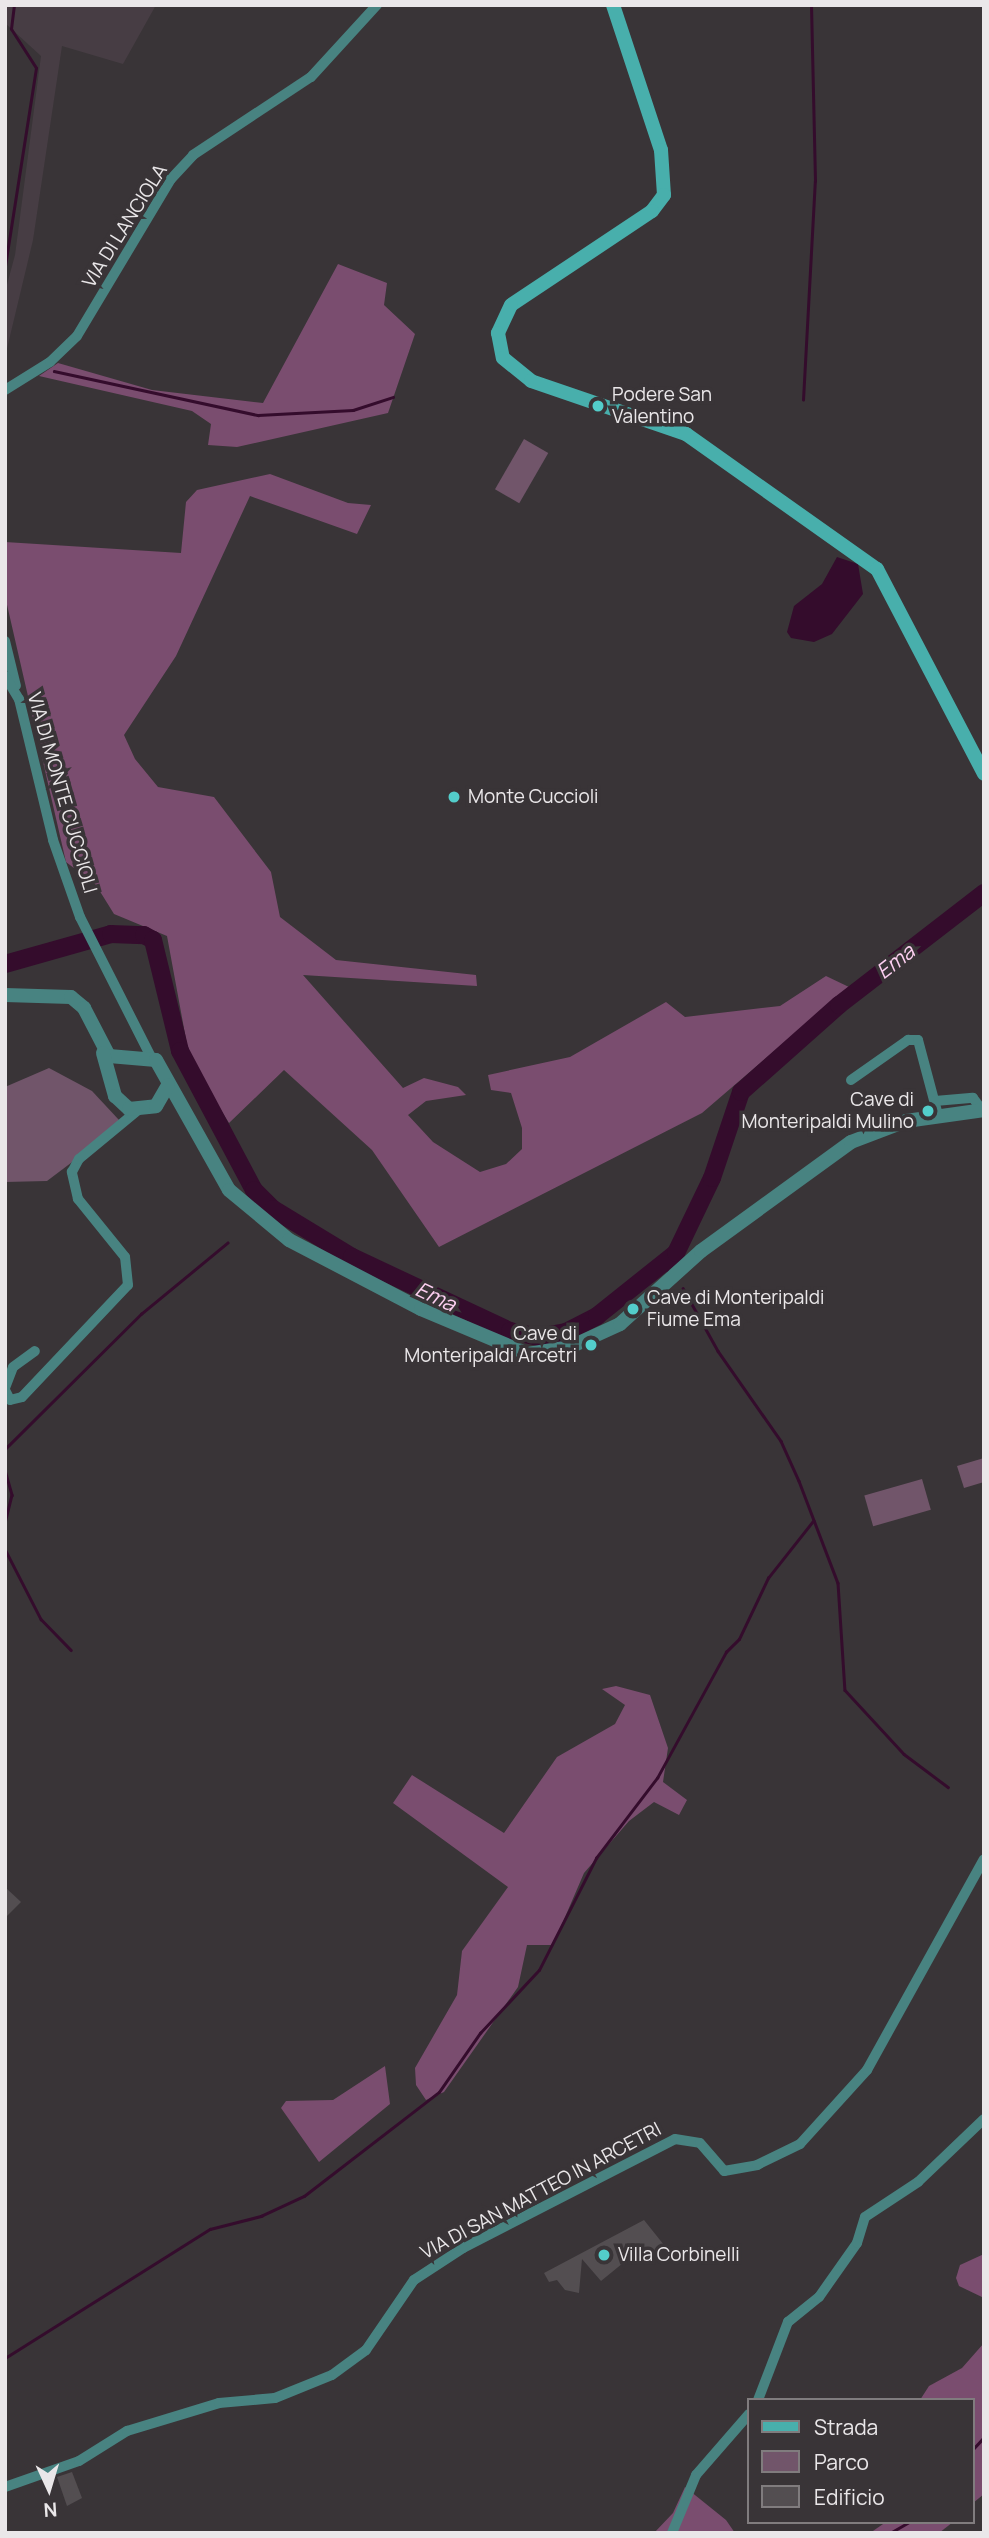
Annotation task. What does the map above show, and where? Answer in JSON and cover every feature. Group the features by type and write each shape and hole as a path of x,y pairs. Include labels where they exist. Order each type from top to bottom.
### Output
{"main road":[{"path":"613,5 660,149 664,195 652,211 511,305 498,332 503,358 531,381 686,434 877,569 984,774"}],"street":[{"name":"VIA DI LANCIOLA","path":"5,390 50,362 77,336 171,179 193,155 311,77 377,5"},
{"path":"5,641 19,699"},
{"name":"VIA DI MONTE CUCCIOLI","path":"5,676 19,699 53,840 80,917 101,968 151,1057"},
{"path":"5,995 71,997 84,1008 121,1105 119,1124"},
{"path":"111,1080 125,1059 136,1033"},
{"path":"851,1080 908,1040 918,1041 936,1108"},
{"path":"99,1044 109,1056 125,1059 151,1057 162,1066 168,1085 181,1108 199,1130 229,1190 289,1240 421,1309 528,1354 570,1347 620,1324 701,1251 851,1142 936,1108 983,1110"},
{"path":"161,1101 168,1085"},
{"path":"35,1351 13,1367 5,1389 10,1400 22,1396 128,1285 125,1257 78,1199 72,1172 79,1159 137,1111 161,1101 181,1108"},
{"path":"121,1105 137,1111"},
{"name":"VIA DI SAN MATTEO IN ARCETRI","path":"5,2487 79,2461 127,2431 219,2403 275,2398 332,2375 366,2350 414,2280 463,2248 675,2139 700,2143 724,2171 757,2165 800,2144 867,2070 984,1859"},
{"path":"759,2398 788,2322 819,2297 857,2243 865,2217 918,2182 984,2119"},
{"path":"672,2533 696,2475 748,2415"}],"shaded area":[{"path":"5,5 156,5 123,64 62,46 33,240 5,357 5,292 15,255 41,56 5,23"},
{"path":"338,264 387,283 384,305 415,334 388,413 237,447 208,445 211,424 192,411 39,376 58,363 152,390 263,403"},
{"path":"270,474 348,503 371,505 357,534 250,496 176,656 124,735 135,759 158,787 214,797 271,872 280,917 336,960 476,975 477,986 303,975 403,1088 424,1078 458,1087 466,1095 426,1101 408,1115 433,1142 480,1172 506,1164 522,1149 522,1128 511,1093 491,1090 488,1075 570,1057 666,1002 685,1017 780,1006 826,976 849,987 702,1113 439,1247 372,1150 284,1070 229,1123 190,1061 167,936 114,914 96,885 66,862 5,596 5,542 181,553 186,502 197,490"},
{"path":"837,557 858,564 863,594 832,634 814,642 791,638 787,632 794,606 822,584"},
{"path":"616,1686 650,1695 668,1748 663,1782 687,1800 679,1815 654,1802 629,1821 584,1873 553,1945 527,1945 518,1987 444,2092 426,2100 416,2085 415,2068 457,1995 462,1951 508,1887 393,1803 412,1775 504,1833 557,1757 615,1724 625,1705 602,1689"},
{"path":"385,2066 390,2104 319,2162 281,2108 286,2101 333,2100"},
{"path":"984,2254 984,2298 959,2286 956,2278 960,2265"},
{"path":"984,2343 984,2494 975,2501 975,2398 921,2398 929,2386 962,2368"},
{"path":"685,2487 726,2520 735,2533 654,2533 673,2513"},
{"path":"883,2524 950,2524 939,2533 870,2533"}],"green space":[{"path":"524,439 548,453 519,503 495,489"},
{"path":"49,1068 92,1091 119,1120 112,1132 47,1181 5,1182 5,1087"},
{"path":"984,1458 984,1482 964,1488 957,1466"},
{"path":"922,1479 931,1510 873,1526 864,1496"}],"building":[{"path":"5,1887 21,1902 5,1918"},
{"name":"Villa Corbinelli","path":"644,2220 664,2245 646,2259 639,2250 601,2281 582,2259 579,2293 565,2290 557,2280 549,2282 544,2273"},
{"path":"72,2472 82,2498 67,2506 57,2477"}],"waterway":[{"path":"5,266 36,68 11,29 14,5"},
{"path":"803,400 815,181 811,5"},
{"path":"54,371 258,415 353,410 393,397"},
{"name":"Ema","path":"5,964 111,934 144,935 153,940 180,1051 254,1190 273,1209 352,1257 510,1331 538,1337 566,1332 597,1316 676,1253 712,1178 741,1092 839,1005 984,893"},
{"path":"262,1212 269,1205"},
{"path":"5,1449 141,1314 227,1243"},
{"path":"662,1266 670,1273"},
{"path":"683,1288 718,1351 781,1441 799,1481 838,1583 845,1690 904,1754 948,1787"},
{"path":"5,1470 12,1495 5,1524"},
{"path":"5,2358 210,2229 261,2216 304,2196 439,2092 480,2033 539,1970 596,1858 657,1778 726,1652 739,1639 768,1578 813,1521"},
{"path":"5,1549 41,1619 71,1650"},
{"path":"975,2447 984,2437"},
{"path":"890,2533 906,2524"}],"place":[{"name":"Podere San Valentino","path":"598,406"},
{"name":"Monte Cuccioli","path":"454,797"},
{"name":"Cave di Monteripaldi Mulino","path":"928,1111"},
{"name":"Cave di Monteripaldi Fiume Ema","path":"633,1309"},
{"name":"Cave di Monteripaldi Arcetri","path":"591,1345"},
{"name":"Villa Corbinelli","path":"604,2255"}]}
